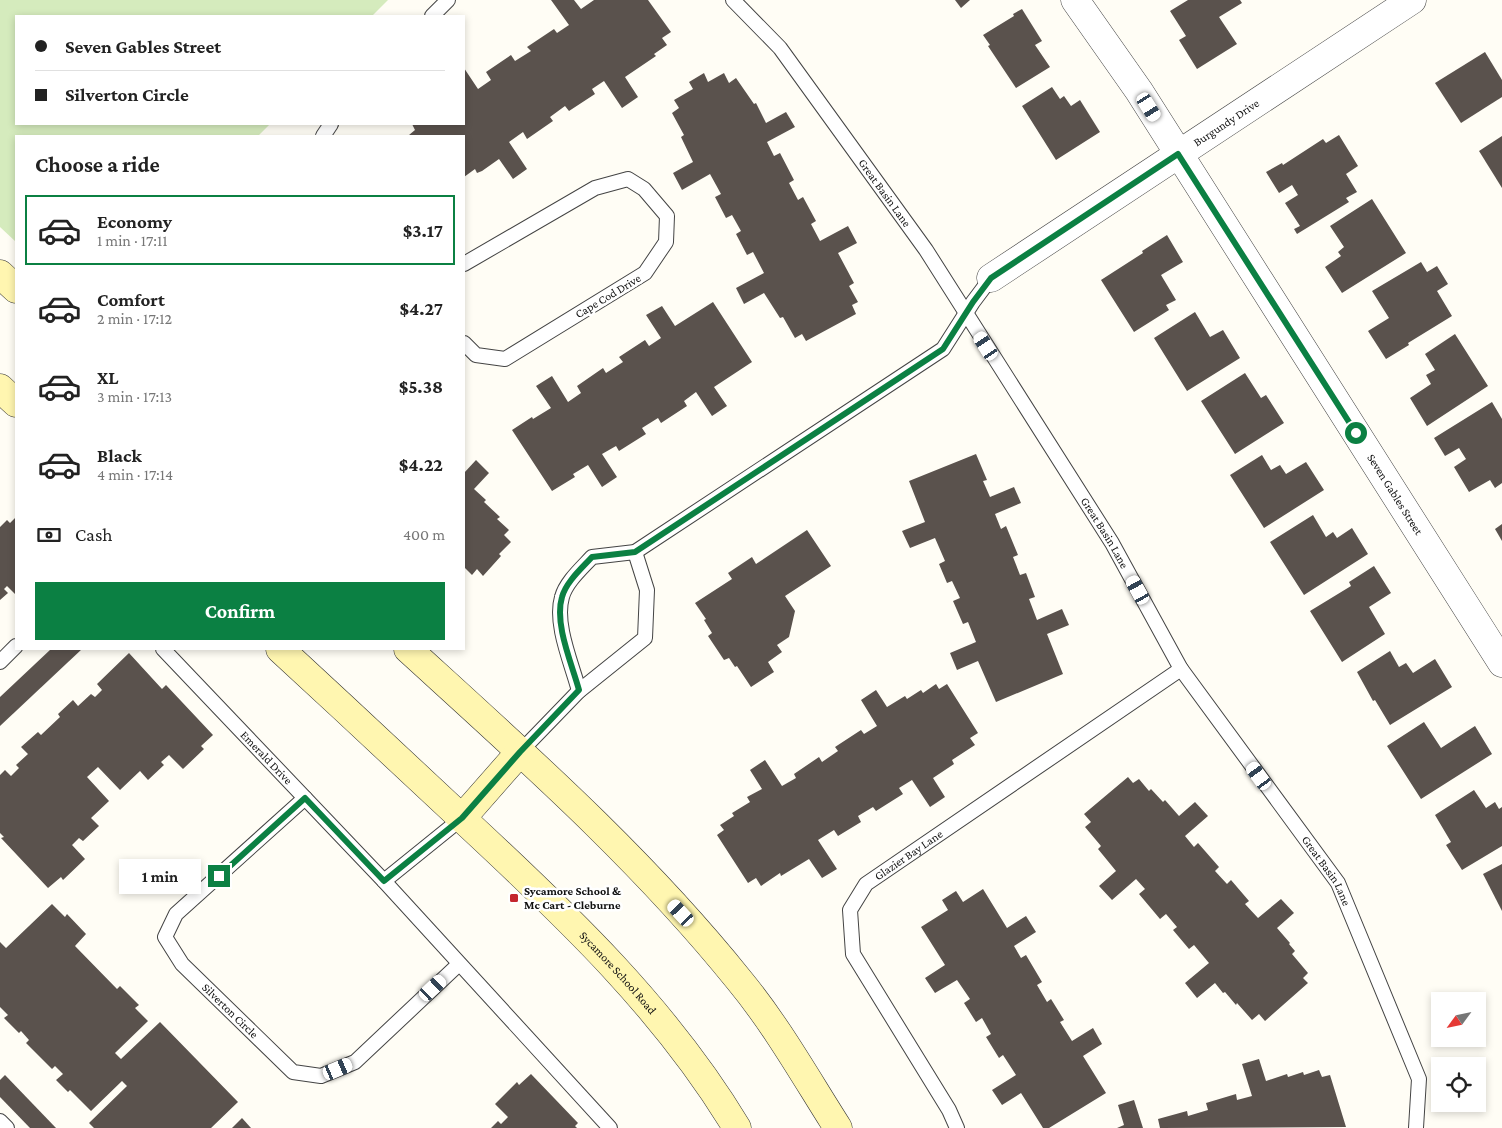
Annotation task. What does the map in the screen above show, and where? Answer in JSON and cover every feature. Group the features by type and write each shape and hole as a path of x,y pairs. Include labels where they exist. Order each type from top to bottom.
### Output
{"main road":[{"path":"0,274 15,288"},
{"path":"0,388 15,402"},
{"name":"Sycamore School Road","path":"281,650 553,903 613,965 690,1056 737,1128"},
{"path":"409,650 520,752 635,864 693,926 740,981 768,1018 838,1128"},
{"path":"462,818 520,752"}],"street":[{"name":"Seven Gables Street","path":"1075,0 1139,91 1502,662"},
{"name":"Burgundy Drive","path":"991,278 1412,0"}],"lane":[{"path":"433,15 448,0"},
{"name":"Great Basin Lane","path":"733,0 780,48 926,250 1112,543 1181,669 1338,883 1419,1079 1416,1128"},
{"name":"Cape Cod Drive","path":"465,263 595,188 628,179 644,189 666,216 666,242 645,273 505,359 476,355 465,345"},
{"path":"579,690 560,621 562,597 567,585 592,557 635,552 943,349 991,278"},
{"path":"520,752 579,690 644,638 647,590 635,552"},
{"path":"0,662 15,647"},
{"name":"Emerald Drive","path":"164,650 384,881 610,1128"},
{"name":"Glazier Bay Lane","path":"957,1128 949,1110 853,954 850,910 866,884 1181,669"},
{"name":"Silverton Circle","path":"305,798 176,914 165,937 182,964 293,1072 321,1076 356,1062 459,964"},
{"path":"384,881 462,818"},
{"path":"0,1121 6,1128"}],"green space":[{"path":"0,0 388,0 373,15 15,15 15,125 269,125 259,135 15,135 15,241 0,227"}],"building":[{"path":"551,0 574,0 581,9 594,0 648,0 671,32 662,38 667,45 654,54 656,56 625,77 638,97 622,108 604,81 592,89 595,94 569,111 565,106 550,117 553,121 527,139 523,132 509,142 527,169 513,179 499,159 482,171 477,173 475,169 465,176 465,135 409,135 415,130 412,125 465,125 465,70 478,89 491,80 486,72 511,55 515,61 531,51 527,47 554,29 557,33 569,25"},
{"path":"955,0 970,0 961,8"},
{"path":"1188,0 1240,0 1242,3 1219,17 1237,44 1197,69 1179,40 1186,36 1170,11"},
{"path":"1022,9 1042,41 1035,45 1050,67 1016,88 988,46 990,45 983,35"},
{"path":"1485,52 1502,80 1502,97 1461,123 1435,83"},
{"path":"704,73 708,82 724,73 729,83 736,78 754,104 756,103 766,123 786,112 795,127 767,142 774,156 780,153 794,180 789,183 798,200 803,197 816,221 811,224 820,241 848,226 857,243 838,253 854,283 849,286 858,302 852,305 856,314 806,341 802,334 795,338 783,317 780,318 764,293 744,304 736,288 764,273 753,252 747,255 736,234 741,231 732,215 726,218 715,197 721,194 710,174 682,190 673,173 693,162 681,137 684,135 672,113 679,108 674,100 693,89 689,82"},
{"path":"1052,87 1060,99 1064,96 1071,106 1080,100 1100,132 1056,160 1022,106"},
{"path":"1339,135 1358,166 1346,174 1357,192 1346,198 1349,202 1297,234 1294,229 1300,226 1285,203 1298,195 1292,185 1279,193 1266,172 1282,163 1283,165 1323,139 1326,143"},
{"path":"1502,136 1502,188 1479,151"},
{"path":"1372,199 1406,253 1342,293 1325,267 1341,256 1338,252 1344,247 1330,226"},
{"path":"1167,235 1183,262 1161,275 1176,300 1166,305 1169,310 1134,332 1101,280"},
{"path":"1421,262 1427,272 1437,266 1448,284 1437,291 1452,316 1386,359 1368,331 1389,318 1372,291"},
{"path":"713,302 752,362 714,387 727,406 712,416 696,392 684,401 687,406 661,423 658,418 642,428 646,434 619,451 616,446 602,454 617,477 602,487 588,465 573,474 575,477 552,491 512,430 551,408 536,386 552,376 568,402 581,393 577,386 603,368 606,373 623,362 619,357 645,340 649,346 661,338 646,315 662,306 675,326"},
{"path":"1195,312 1210,337 1223,330 1240,358 1187,391 1154,338"},
{"path":"1455,334 1488,386 1427,426 1410,398 1431,384 1426,375 1435,370 1425,354"},
{"path":"1245,373 1261,398 1266,395 1284,423 1235,454 1201,401"},
{"path":"1492,402 1502,419 1502,483 1495,488 1490,480 1469,492 1454,467 1466,459 1459,448 1445,456 1434,438"},
{"path":"976,454 987,480 983,481 990,497 1014,487 1021,503 995,514 1001,529 1006,526 1018,555 1013,557 1020,575 1026,573 1035,597 1029,599 1037,620 1062,609 1069,625 1047,634 1063,674 996,702 978,661 957,670 950,653 976,642 968,622 963,624 953,601 960,598 952,581 947,583 939,564 945,561 935,538 910,548 902,531 925,522 909,481"},
{"path":"1262,455 1271,470 1280,465 1286,474 1306,462 1324,490 1264,528 1230,475"},
{"path":"476,460 489,473 474,489 486,500 484,502 500,517 497,519 509,530 504,535 511,542 499,554 501,556 483,576 477,569 472,575 465,568 465,472"},
{"path":"1313,515 1326,537 1333,532 1337,538 1352,528 1368,554 1304,595 1270,542"},
{"path":"15,518 15,594 7,586 4,589 8,593 0,600 0,527 7,520 10,523"},
{"path":"1502,524 1502,541 1495,529"},
{"path":"807,530 831,566 785,596 795,611 789,637 777,645 782,652 768,662 774,672 751,687 737,666 735,667 729,658 724,660 708,636 712,633 704,620 706,619 695,603 732,579 728,573 752,557 756,564"},
{"path":"1374,566 1391,593 1369,607 1385,634 1342,662 1310,611 1351,586 1349,582"},
{"path":"50,650 81,650 0,726 0,697"},
{"path":"1390,651 1399,667 1406,663 1413,673 1435,659 1452,687 1390,725 1375,700 1373,701 1357,672"},
{"path":"129,653 162,689 166,685 213,735 201,746 204,749 183,769 169,755 161,762 164,765 148,780 140,771 120,790 98,767 87,777 109,801 91,818 99,826 83,841 79,838 72,845 85,859 63,880 61,877 48,888 1,838 4,837 0,833 0,775 5,770 11,776 19,768 16,765 28,754 21,747 38,732 41,735 60,717 58,714 73,700 78,706 91,694 95,697 102,690 97,684"},
{"path":"936,684 939,689 947,684 978,733 970,738 975,745 952,760 954,764 933,778 945,797 930,807 912,780 899,788 903,794 876,811 873,807 858,816 861,822 838,836 834,830 818,840 837,869 822,878 809,859 781,876 780,873 761,886 756,878 748,883 717,835 724,830 720,825 734,816 732,813 750,802 747,797 762,789 750,770 765,760 782,786 796,778 794,774 819,757 822,762 838,751 835,747 861,730 864,734 877,726 861,700 876,690 887,707 905,696 907,699 921,690 923,693"},
{"path":"1424,722 1441,748 1475,726 1492,754 1421,799 1387,746"},
{"path":"1128,777 1133,783 1139,779 1149,791 1151,789 1163,802 1165,800 1179,816 1195,802 1208,816 1185,836 1194,847 1198,843 1219,867 1215,871 1227,884 1231,880 1249,901 1245,904 1258,918 1281,899 1294,913 1277,928 1295,951 1292,954 1308,973 1303,978 1308,983 1265,1021 1259,1014 1252,1020 1215,983 1197,998 1185,983 1209,963 1194,945 1189,949 1173,930 1177,927 1166,914 1160,919 1139,894 1145,889 1136,879 1112,900 1099,886 1116,871 1098,849 1101,846 1085,827 1091,822 1084,814"},
{"path":"1474,790 1486,808 1495,802 1499,809 1502,807 1502,846 1462,870 1446,845 1451,842 1435,815"},
{"path":"1502,864 1502,911 1483,874"},
{"path":"983,889 1007,928 1026,916 1036,932 1014,946 1021,958 1026,955 1042,982 1037,985 1047,1002 1051,999 1064,1020 1060,1022 1072,1041 1093,1028 1102,1044 1083,1056 1106,1093 1049,1128 1043,1128 1021,1093 1002,1105 992,1090 1016,1075 1003,1055 999,1058 986,1037 991,1034 982,1018 976,1022 964,1003 970,999 957,980 935,993 925,978 945,965 921,927 948,910 942,900 956,891 963,902"},
{"path":"52,904 65,917 67,914 86,934 75,946 117,989 120,986 139,1005 135,1008 148,1021 115,1053 121,1059 160,1022 238,1102 211,1128 94,1128 89,1123 127,1086 122,1081 91,1111 70,1090 68,1092 56,1080 63,1074 55,1066 52,1069 26,1043 29,1040 21,1031 19,1033 4,1018 8,1015 0,1007 0,942 6,948"},
{"path":"1259,1059 1266,1081 1287,1074 1288,1077 1303,1072 1304,1075 1319,1070 1322,1077 1330,1075 1346,1127 1160,1128 1158,1119 1187,1111 1188,1116 1208,1110 1206,1103 1236,1094 1237,1100 1252,1096 1242,1064"},
{"path":"531,1074 578,1123 575,1126 577,1128 491,1128 498,1121 501,1124 508,1117 495,1104 517,1082 519,1085"},
{"path":"5,1075 56,1128 30,1128 0,1097 0,1080"},
{"path":"1134,1100 1143,1128 1117,1128 1124,1125 1118,1105"},
{"path":"242,1118 251,1128 232,1128"}],"place":[{"name":"Sycamore School & Mc Cart - Cleburne","path":"514,898"}],"route":[{"path":"219,876 305,798 384,881 462,818 520,752 579,690 560,621 562,597 567,585 592,557 635,552 943,349 991,278 1178,154 1356,433"}]}
